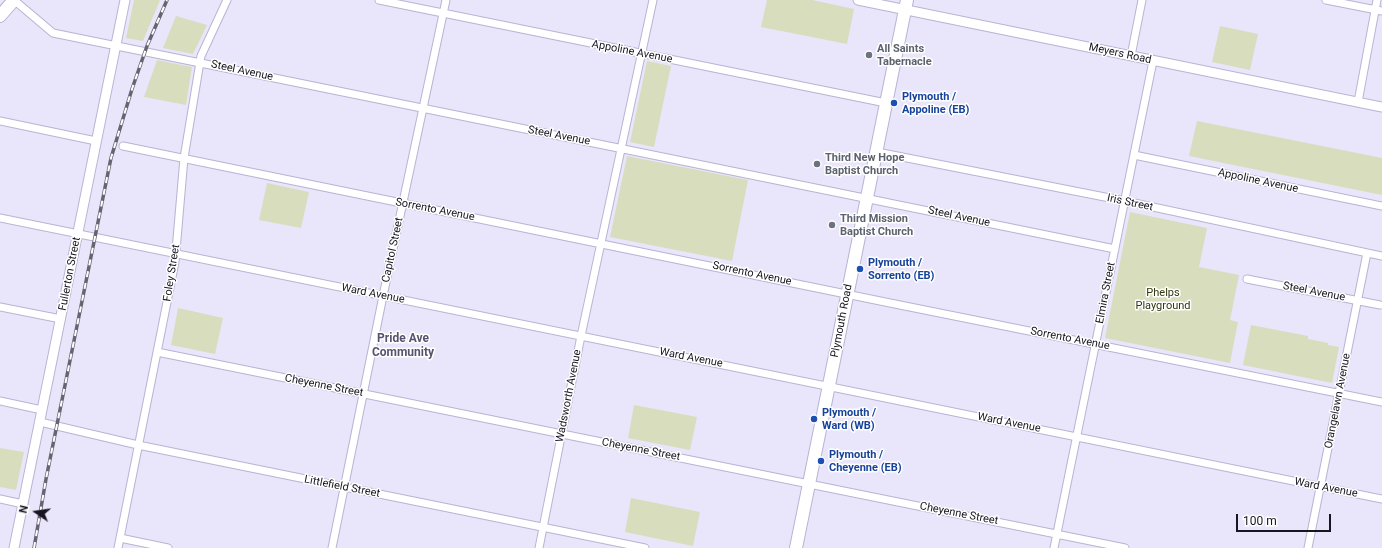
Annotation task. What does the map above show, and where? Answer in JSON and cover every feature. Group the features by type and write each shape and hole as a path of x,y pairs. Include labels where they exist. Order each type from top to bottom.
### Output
{"main road":[{"path":"0,16 14,0"},
{"name":"Plymouth Road","path":"796,548 906,5"}],"street":[{"name":"Steel Avenue","path":"14,0 51,32 1115,249"},
{"name":"Fullerton Street","path":"14,548 125,0"},
{"name":"Foley Street","path":"118,548 176,254 184,158 201,56 228,0"},
{"name":"Appoline Avenue","path":"379,0 886,103"},
{"name":"Capitol Street","path":"332,548 402,203 446,0"},
{"path":"621,149 653,0"},
{"name":"Meyers Road","path":"858,0 906,5 1153,61 1382,107"},
{"path":"1131,56 1142,0"},
{"path":"1326,0 1379,11"},
{"path":"1358,102 1379,11 1378,0"},
{"name":"Elmira Street","path":"1054,548 1153,61"},
{"path":"0,121 96,141"},
{"name":"Sorrento Avenue","path":"123,146 1382,402"},
{"name":"Wadsworth Avenue","path":"539,548 581,336 621,149"},
{"name":"Iris Street","path":"877,152 1382,256"},
{"name":"Appoline Avenue","path":"1134,155 1382,206"},
{"name":"Ward Avenue","path":"0,218 1382,499"},
{"name":"Orangelawn Avenue","path":"1308,548 1367,253"},
{"name":"Steel Avenue","path":"1247,279 1380,306"},
{"path":"0,307 61,319"},
{"name":"Cheyenne Street","path":"157,352 1125,548"},
{"path":"0,401 42,410"},
{"name":"Littlefield Street","path":"40,422 138,445 645,548"},
{"path":"0,499 24,504"},
{"path":"120,538 168,548"}],"green space":[{"path":"134,0 160,0 143,41 126,38"},
{"path":"767,0 812,0 854,9 847,44 761,27"},
{"path":"176,16 207,25 193,54 163,48"},
{"path":"1220,26 1258,34 1250,70 1212,62"},
{"path":"157,60 192,67 186,105 144,97"},
{"path":"647,61 671,66 654,147 630,142"},
{"path":"1197,121 1382,158 1382,195 1189,156"},
{"path":"627,156 748,180 732,261 610,237"},
{"path":"267,183 309,192 301,228 259,220"},
{"name":"Phelps Playground","path":"1130,212 1207,228 1199,267 1239,275 1230,320 1238,322 1230,363 1105,338"},
{"path":"178,308 223,318 215,354 171,345"},
{"path":"1251,325 1308,336 1308,339 1339,347 1332,383 1243,365"},
{"path":"634,405 697,417 690,450 628,438"},
{"path":"0,448 24,452 16,490 0,487"},
{"path":"631,498 700,512 693,546 625,532"}],"railway":[{"path":"34,548 46,479 111,158 147,46 167,0"}],"place":[{"name":"All Saints Tabernacle","path":"869,55"},
{"name":"Plymouth / Appoline (EB)","path":"894,103"},
{"name":"Third New Hope Baptist Church","path":"817,164"},
{"name":"Third Mission Baptist Church","path":"832,225"},
{"name":"Plymouth / Sorrento (EB)","path":"860,269"},
{"name":"Plymouth / Ward (WB)","path":"814,419"},
{"name":"Plymouth / Cheyenne (EB)","path":"821,461"}],"district":[{"name":"Pride Ave Community","path":"403,346"}]}
